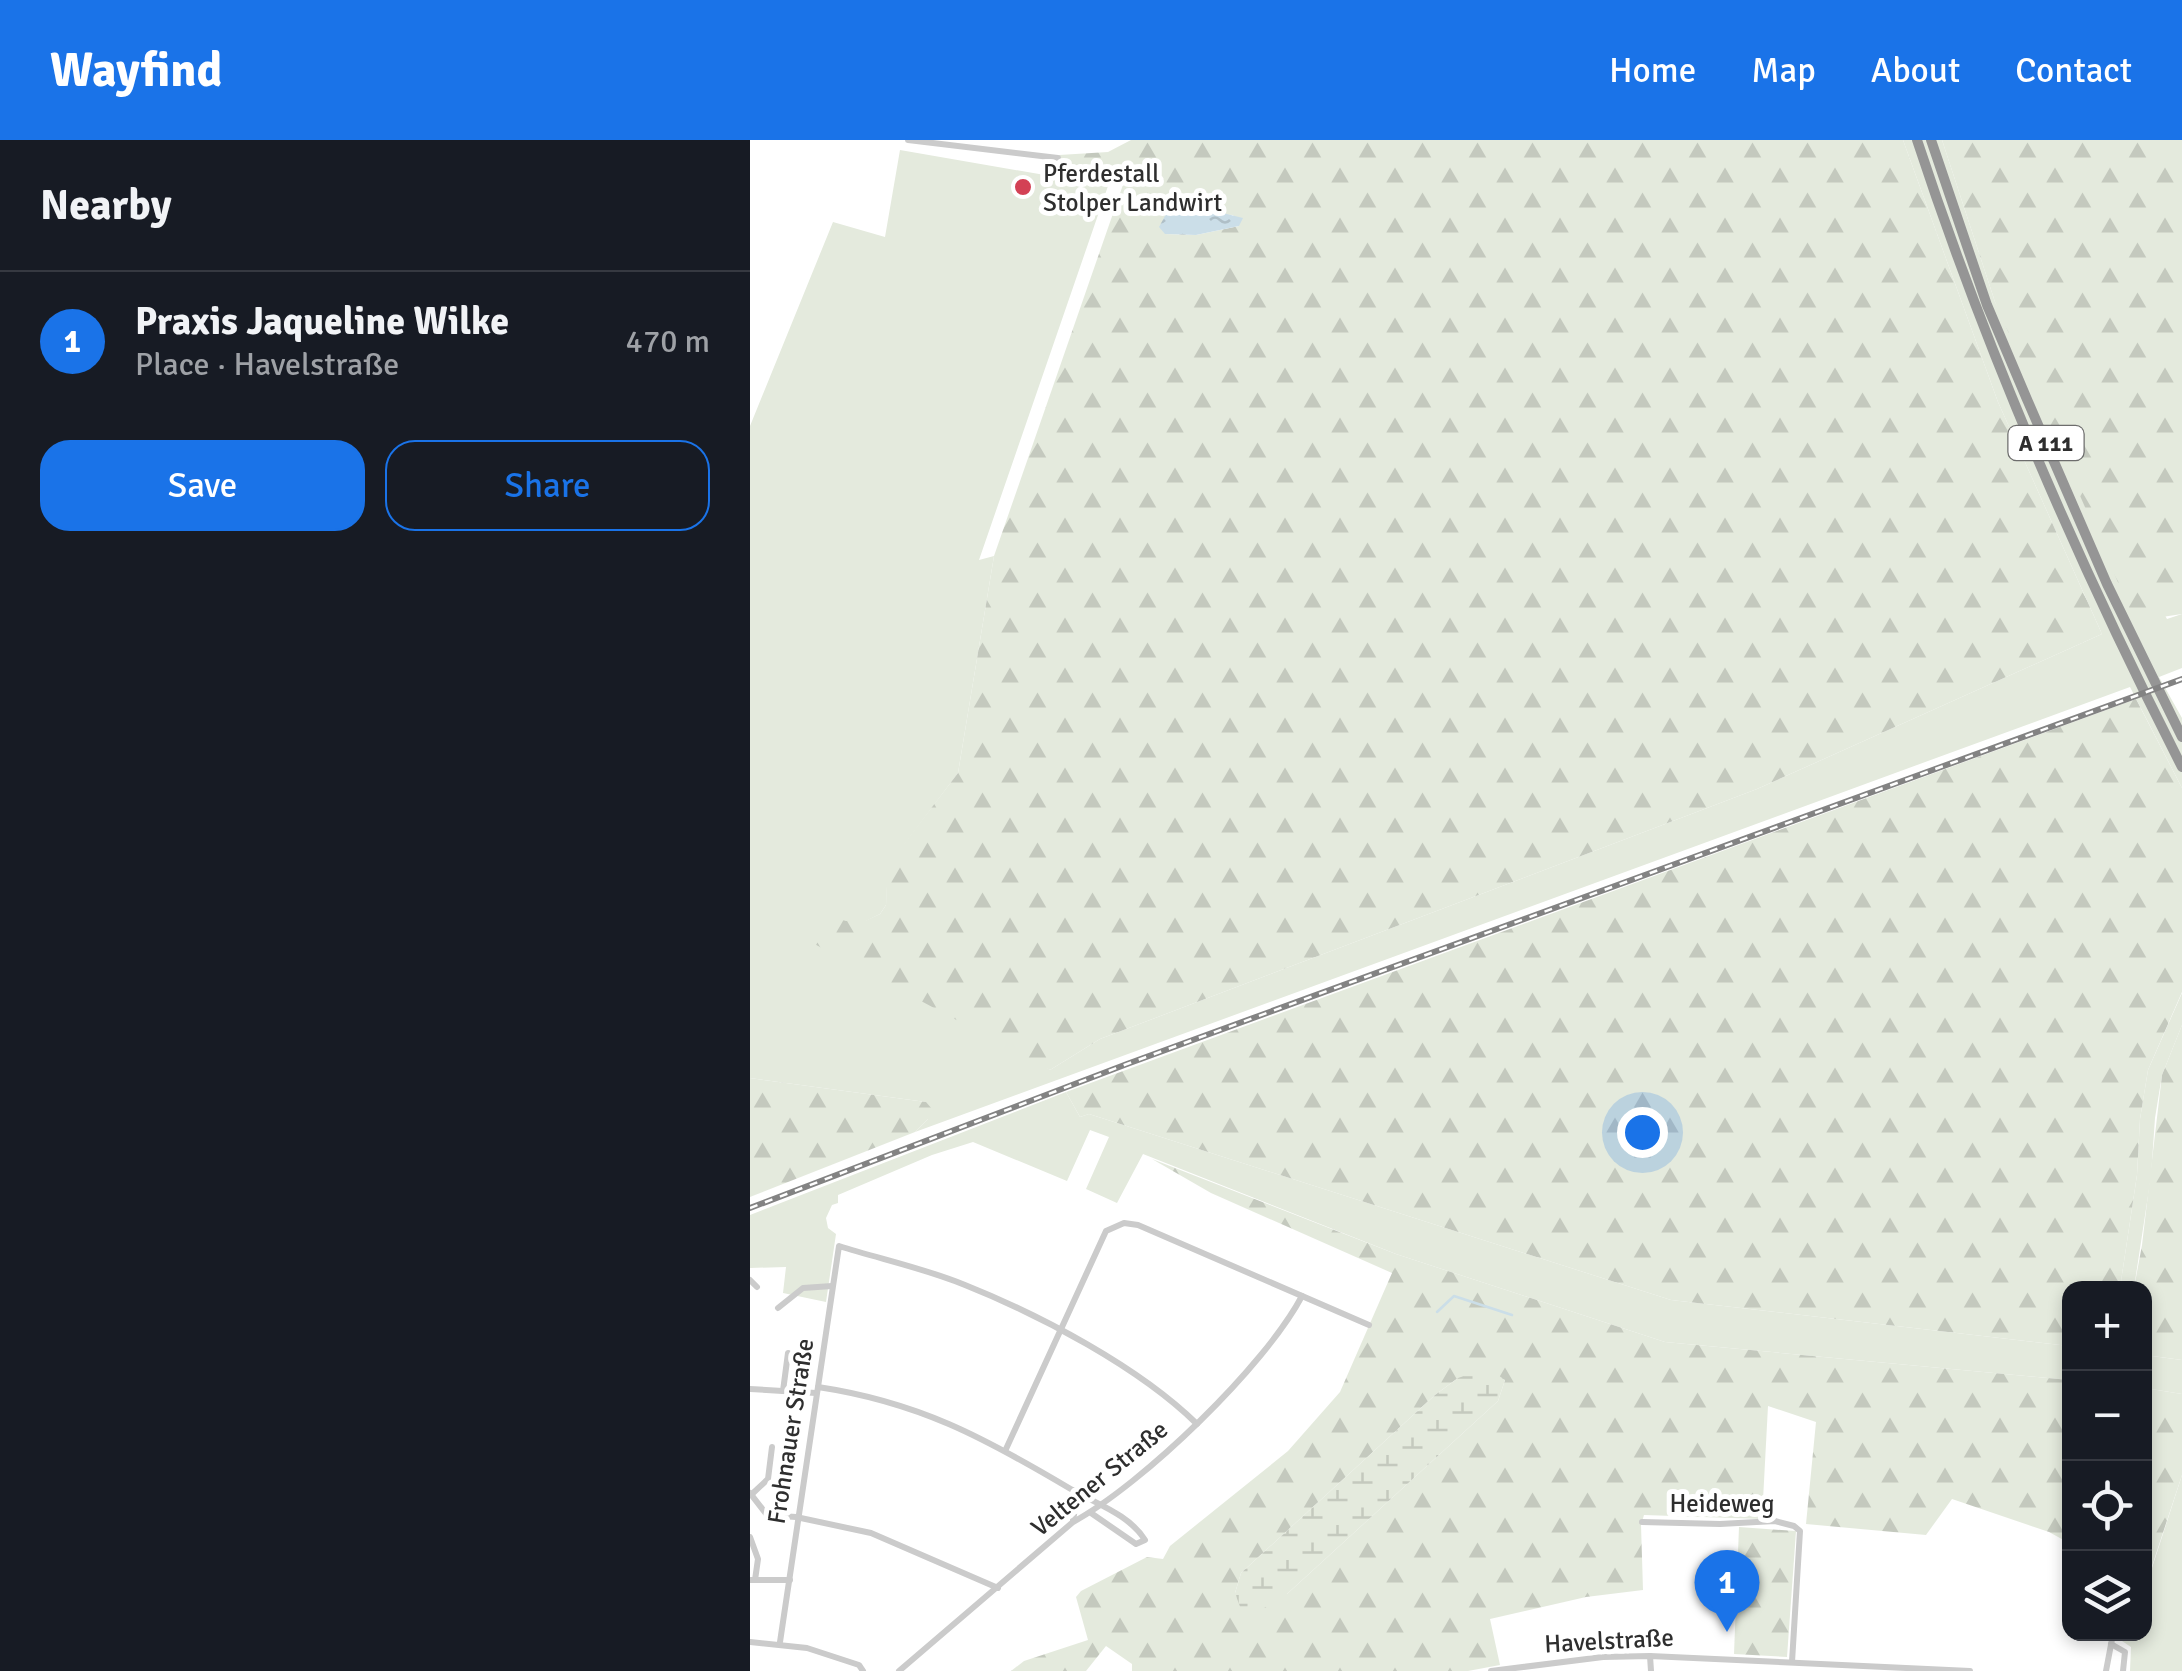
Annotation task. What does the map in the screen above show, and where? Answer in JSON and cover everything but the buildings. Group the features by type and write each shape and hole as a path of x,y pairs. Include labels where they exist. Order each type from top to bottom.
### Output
{"highway":[{"name":"A 111","path":"1917,140 1975,308 2013,402 2097,594 2182,767"},
{"name":"A 111","path":"1930,140 2026,398 2106,584 2182,737"}],"street":[{"path":"908,140 1058,158"},
{"path":"1006,1449 1106,1231 1124,1223 1138,1225 1369,1325"},
{"name":"Frohnauer Straße","path":"780,1642 839,1246 963,1284 1060,1329"},
{"path":"750,1280 756,1287"},
{"name":"Frohnauer Straße","path":"778,1308 802,1288 832,1286"},
{"name":"Veltener Straße","path":"899,1671 1073,1522 1103,1505 1196,1424 1289,1320 1302,1296"},
{"path":"1060,1329 1098,1350 1196,1424"},
{"path":"783,1391 788,1353"},
{"path":"750,1389 817,1390 912,1408 1006,1449 1103,1505 1145,1540 1136,1544 1090,1512"},
{"path":"772,1448 768,1479 751,1493 767,1515 871,1533 998,1588"},
{"path":"1073,1490 1077,1505 1073,1522"},
{"name":"Heideweg","path":"1642,1522 1774,1522 1800,1531 1788,1661"},
{"path":"750,1536 758,1559 752,1580 790,1580"},
{"path":"2106,1671 2111,1641"},
{"path":"2115,1641 2125,1652 2124,1671"},
{"path":"750,1642 780,1642 807,1648 859,1665 863,1671"},
{"path":"1650,1656 1651,1671"},
{"name":"Havelstraße","path":"1490,1671 1650,1656 1970,1671"},
{"path":"1783,1671 1788,1661"}],"green space":[{"path":"1131,140 1903,140 1998,402 2102,634 1757,789 1100,1039 1050,1070 807,940 828,916 865,921 880,914 886,905 887,866 958,773 994,556 1125,179 1056,167 1059,155 1108,152","holes":["1172,212 1233,215 1239,226 1196,235 1165,234"]},
{"path":"1903,140 1942,140 1995,302 2167,619 2182,614 2182,668 2159,677 2182,718 2182,788 2130,687 915,1132 928,1119 926,1102 750,1078 750,426 833,222 885,237 900,150 1108,186 979,560 994,556 958,773 888,866 886,905 880,914 866,921 845,921 1050,1070 1100,1039 1757,789 2102,634 1998,402"},
{"path":"1942,140 2182,140 2182,614 2135,621 1995,302"},
{"path":"2136,699 2182,788 2182,992 2148,1070 2121,1281 2062,1281 2062,1345 1671,1300 1089,1114 1080,1117 1066,1092"},
{"path":"2182,993 2182,1025 2162,1075 2135,1281 2121,1281 2137,1175 2148,1070"},
{"path":"2182,1025 2182,1360 2152,1356 2152,1281 2135,1281 2162,1075"},
{"path":"750,1078 926,1102 932,1109 915,1132 750,1197"},
{"path":"1066,1092 1080,1117 1089,1114 1671,1300 2062,1345 2062,1379 1665,1342 1396,1254 1143,1154 1117,1203 1086,1189 1109,1137 1090,1130 1067,1181 973,1142 838,1195 838,1203 832,1205 826,1218 828,1228 836,1234 826,1302 783,1293 786,1267 750,1268 750,1215"},
{"path":"1152,1159 1396,1254 1665,1342 2062,1379 2062,1539 1952,1499 1926,1535 1806,1524 1816,1422 1768,1406 1762,1519 1644,1515 1643,1590 1586,1597 1490,1619 1500,1665 1468,1671 1132,1671 1132,1664 1106,1646 1086,1671 1011,1671 1024,1661 1088,1640 1076,1597 1081,1591 1147,1557 1163,1559 1170,1546 1288,1451 1340,1392 1392,1273 1211,1193","holes":["1458,1378 1505,1380 1498,1401 1287,1594 1235,1593 1241,1573"]},
{"path":"2152,1356 2182,1360 2182,1394 2152,1389"},
{"path":"1488,1368 1505,1380 1498,1401 1287,1594 1264,1608 1242,1612 1235,1593 1241,1573 1435,1395 1458,1378"},
{"path":"2152,1389 2182,1394 2182,1475 2152,1566"},
{"path":"2182,1475 2182,1671 2130,1671 2131,1647 2122,1641 2152,1641 2152,1568"},
{"path":"1739,1527 1796,1531 1787,1657 1734,1654"}],"water":[{"path":"1211,210 1243,218 1239,226 1196,235 1165,234 1159,227 1166,214"}],"waterway":[{"path":"1437,1312 1454,1296 1512,1315"}],"railway":[{"path":"750,1208 1127,1064 2182,679"}],"place":[{"name":"Pferdestall Stolper Landwirt","path":"1023,187"},
{"name":"Praxis Jaqueline Wilke","path":"1727,1632"}]}
